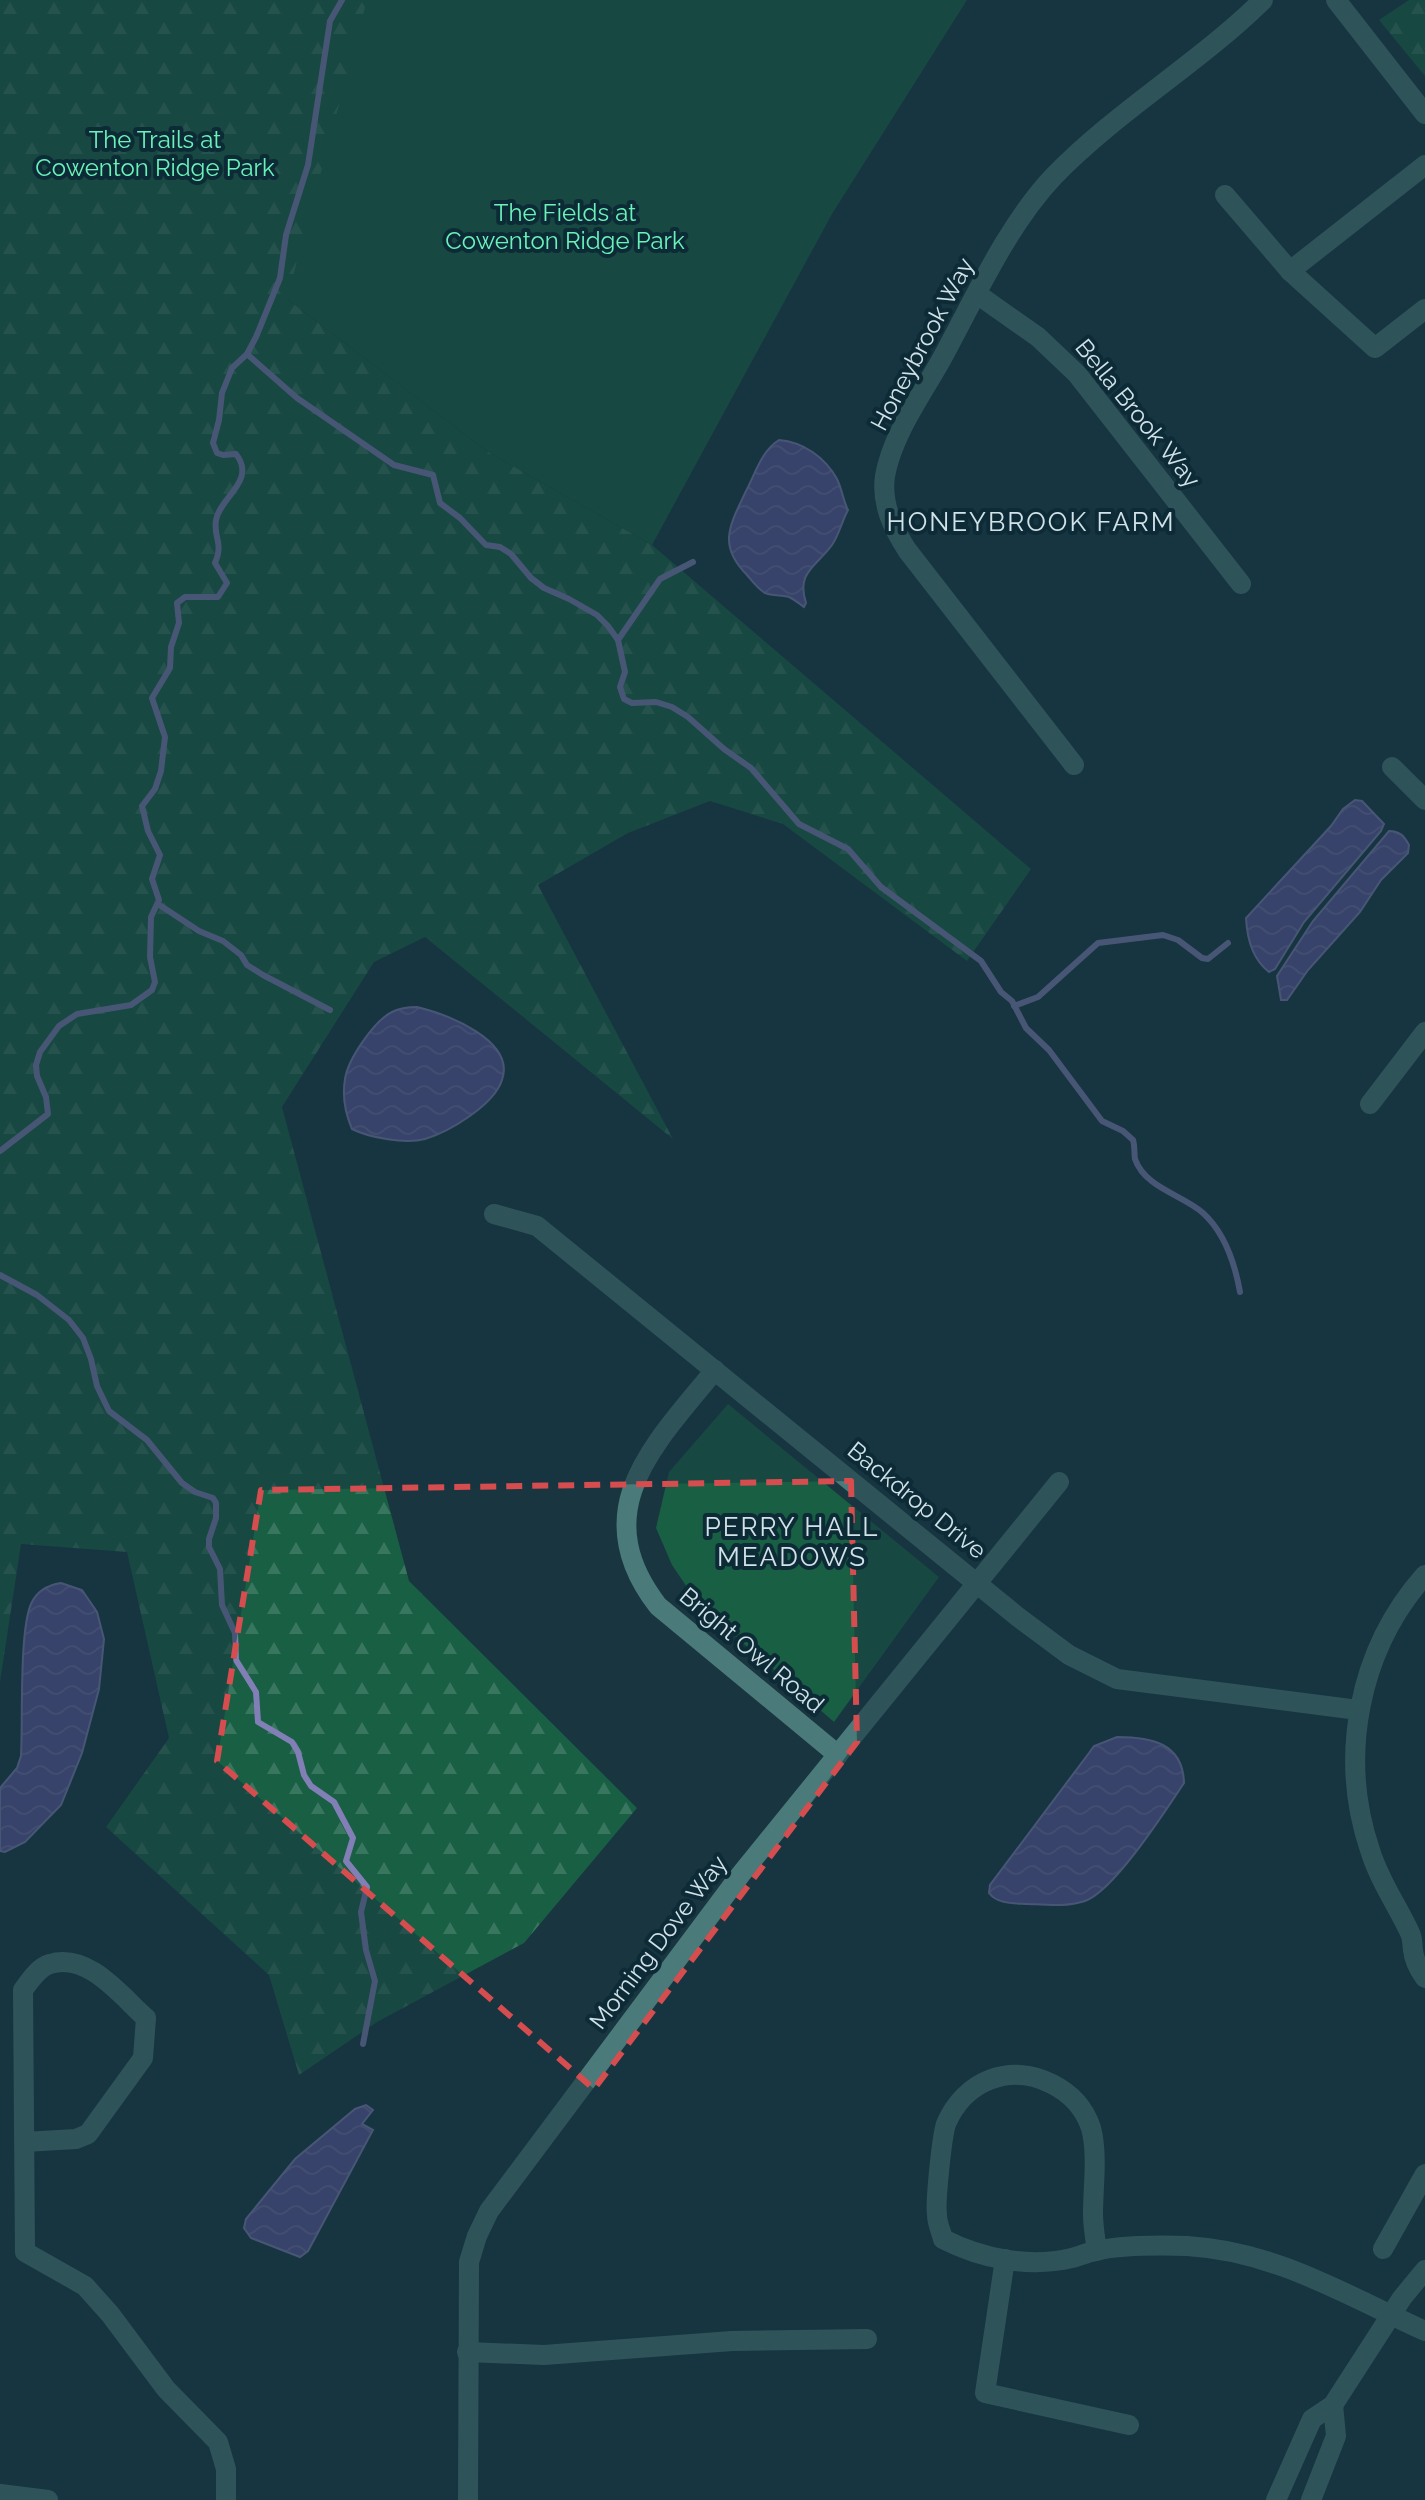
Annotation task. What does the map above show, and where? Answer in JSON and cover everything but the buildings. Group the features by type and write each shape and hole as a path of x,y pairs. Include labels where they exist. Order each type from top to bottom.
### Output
{"street":[{"name":"Honeybrook Way","path":"1074,765 907,550 895,531 886,505 885,477 898,437 977,294 1020,220 1054,176 1263,0"},
{"path":"1336,0 1425,114"},
{"path":"1290,271 1425,165"},
{"path":"1225,195 1290,271 1375,348 1425,309"},
{"name":"Bella Brook Way","path":"977,294 1038,337 1077,374 1241,584"},
{"path":"1392,767 1425,800"},
{"path":"1370,1104 1425,1032"},
{"name":"Backdrop Drive","path":"494,1214 537,1226 1018,1617 1069,1655 1117,1679 1358,1710"},
{"name":"Bright Owl Road","path":"715,1370 648,1452 635,1481 626,1513 627,1541 635,1569 645,1589 666,1613 838,1755"},
{"name":"Morning Dove Way","path":"468,2500 469,2262 489,2211 741,1874 1059,1482"},
{"path":"1425,1575 1396,1613 1382,1641 1358,1710 1355,1748 1361,1817 1369,1850 1381,1878 1419,1938 1413,1953 1425,1978"},
{"path":"24,2142 76,2139 88,2134 143,2058 146,2018 92,1970 72,1962 50,1964 35,1974 23,1990 24,2142 25,2252 85,2286 166,2389 218,2442 226,2469 226,2500"},
{"path":"1097,2250 1093,2218 1091,2129 1078,2103 1066,2091 1024,2074 992,2077 960,2101 945,2126 936,2215 943,2239 967,2251 1005,2259 1044,2262 1074,2258 1097,2250 1186,2246 1235,2253 1294,2269 1425,2331"},
{"path":"1383,2249 1425,2174"},
{"path":"1005,2259 985,2393 1129,2425"},
{"path":"1276,2500 1312,2419 1333,2405 1425,2270"},
{"path":"467,2352 544,2355 732,2341 867,2339"},
{"path":"1311,2500 1336,2436 1333,2405"},
{"path":"0,2494 48,2500"}],"highlighted area":[{"path":"851,1481 857,1742 594,2089 217,1761 261,1490"}],"green space":[{"name":"The Fields at Cowenton Ridge Park","path":"0,0 967,0 832,214 652,545 488,452 287,299"},
{"name":"The Trails at Cowenton Ridge Park","path":"0,0 367,0 287,299 488,452 652,545 1031,869 967,961 783,824 710,801 628,833 538,885 673,1139 425,937 374,962 282,1107 409,1581 637,1808 524,1943 377,2022 299,2075 269,1975 106,1827 169,1738 127,1552 21,1544 0,1682"},
{"path":"1409,0 1425,0 1425,76 1379,20"},
{"path":"728,1404 939,1577 834,1722 699,1605 672,1565 656,1528 669,1472"}],"water":[{"path":"779,440 805,447 826,464 837,479 848,510 832,545 806,577 804,607 789,597 768,594 760,589 738,564 729,544 735,514 756,470 763,456"},
{"path":"1355,800 1362,801 1384,824 1381,831 1304,922 1275,969 1269,972 1258,961 1252,948 1246,918 1343,809"},
{"path":"1389,831 1403,837 1409,845 1408,853 1381,880 1360,912 1308,970 1287,1000 1281,1000 1277,976 1313,921"},
{"path":"417,1007 460,1023 489,1041 499,1053 504,1066 502,1080 490,1099 470,1116 425,1139 388,1139 352,1129 344,1092 347,1071 356,1051 385,1017 398,1010"},
{"path":"61,1583 82,1590 97,1612 104,1639 99,1689 82,1753 61,1805 25,1842 5,1852 0,1851 0,1788 17,1768 21,1756 27,1617 33,1599 40,1592"},
{"path":"1117,1737 1163,1745 1178,1759 1182,1770 1184,1783 1139,1848 1110,1882 1085,1901 1043,1905 1008,1903 993,1897 989,1893 990,1885 1094,1746"},
{"path":"366,2105 373,2110 362,2124 373,2130 308,2251 300,2257 251,2238 244,2228 246,2219 295,2159 355,2109"}],"waterway":[{"path":"0,1151 48,1114 36,1065 40,1052 59,1026 77,1014 131,1005 152,990 155,982 150,957 151,917 159,900 152,879 160,855 148,831 142,806 155,789 161,771 165,737 152,698 170,668 171,647 179,623 177,603 185,597 218,597 227,583 215,563 219,550 216,520 240,481 242,472 236,454 217,453 213,443 222,393 232,368 247,354 256,337 280,278 286,235 308,165 330,21 342,0"},
{"path":"247,354 297,398 394,465 433,475 440,503 460,518 486,545 500,547 544,588 597,615 618,640 625,672 620,687 624,699 632,703 656,702 688,717 751,768 799,824 848,849 881,887 981,961 1001,992 1012,1001 1026,1028 1049,1050 1102,1121 1123,1131 1133,1140 1135,1159 1147,1177 1195,1207 1211,1221 1228,1250 1240,1292"},
{"path":"618,640 660,579 693,562"},
{"path":"158,904 199,931 223,941 241,955 247,965 263,975 330,1010"},
{"path":"1014,1006 1038,997 1098,943 1163,935 1178,940 1208,959 1228,943"},
{"path":"0,1275 37,1295 69,1320 83,1338 97,1386 109,1411 147,1440 182,1483 195,1492 213,1498 216,1503 209,1547 220,1569 222,1605 235,1633 236,1660 256,1692 258,1722 292,1742 311,1786 334,1802 353,1838 346,1861 367,1887 361,1912 366,1950 375,1981 363,2044"}],"district":[{"name":"HONEYBROOK FARM","path":"1031,522"},
{"name":"PERRY HALL MEADOWS","path":"792,1542"}]}
